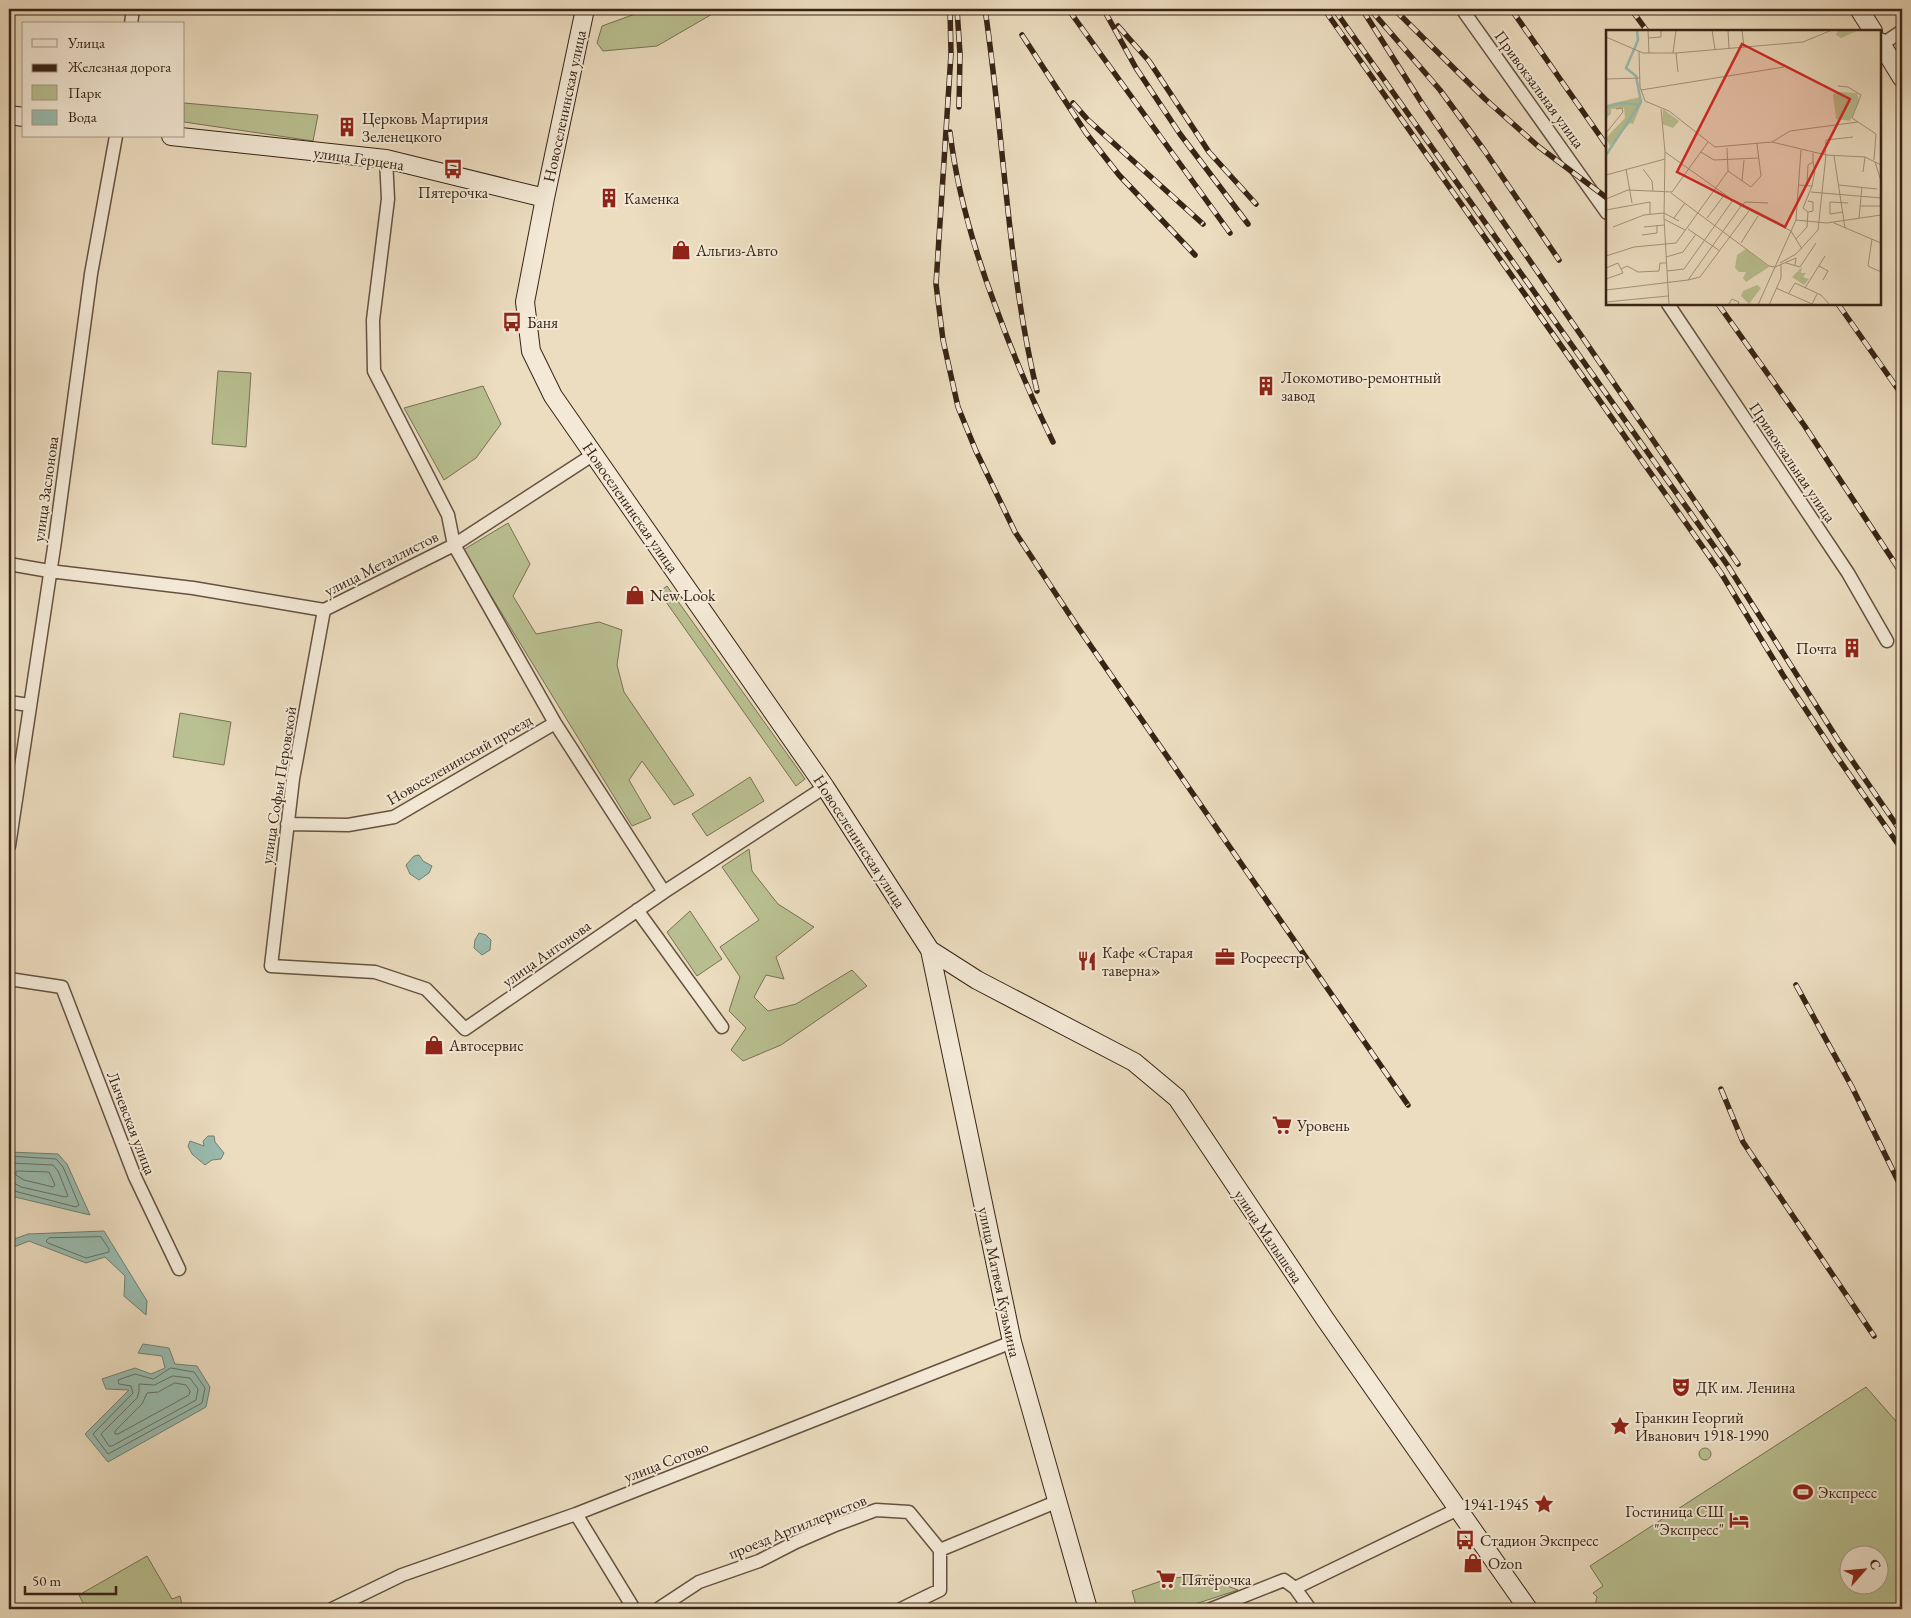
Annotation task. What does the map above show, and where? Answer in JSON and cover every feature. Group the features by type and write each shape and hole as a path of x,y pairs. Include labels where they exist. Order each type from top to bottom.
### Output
{"main road":[{"name":"Новоселенинская улица","path":"586,9 545,198 526,302 531,351 553,396 826,787 930,950"},
{"path":"1859,9 1872,30"},
{"path":"1881,44 1902,78"},
{"path":"9,115 22,117"},
{"name":"улица Герцена","path":"185,137 386,159 545,198"},
{"name":"улица Матвея Кузьмина","path":"930,950 1012,1342 1088,1609"},
{"name":"улица Малышева","path":"930,950 977,980 1134,1062 1177,1098 1325,1319 1528,1609"}],"street":[{"path":"131,22 133,9"},
{"name":"Привокзальная улица","path":"1462,9 1606,212"},
{"path":"1881,38 1902,31"},
{"name":"улица Заслонова","path":"9,840 92,274 116,138"},
{"path":"386,159 388,199 373,320 374,371 448,515 454,545 556,723 664,892"},
{"name":"Привокзальная улица","path":"1669,305 1848,573 1887,641"},
{"name":"улица Металлистов","path":"9,564 49,571 193,588 324,610 454,545 594,454"},
{"name":"улица Софьи Перовской","path":"270,966 293,779 324,610"},
{"path":"9,702 29,705"},
{"name":"Новоселенинский проезд","path":"287,824 348,825 394,816 556,723"},
{"name":"улица Антонова","path":"270,966 375,972 426,989 465,1029 637,910 826,787"},
{"path":"637,910 722,1027"},
{"name":"Лычевская улица","path":"9,979 62,987 135,1177 179,1269"},
{"name":"улица Сотово","path":"332,1609 402,1574 576,1514 1012,1342"},
{"path":"901,1609 940,1590 940,1550 1056,1502"},
{"path":"1294,1588 1458,1509"},
{"name":"проезд Артиллеристов","path":"658,1609 699,1582 759,1561 796,1542 876,1510 909,1512 940,1550"},
{"path":"576,1514 634,1609"},
{"path":"1211,1609 1284,1580 1294,1588 1310,1609"}],"green space":[{"path":"649,9 721,9 657,46 603,51 597,43 602,26"},
{"path":"185,103 318,115 313,141 185,122"},
{"path":"218,371 251,373 246,447 212,444"},
{"path":"483,386 501,424 476,458 444,480 404,408"},
{"path":"508,523 530,564 513,596 536,634 599,622 622,630 617,665 624,692 694,795 674,805 642,761 629,780 651,818 632,826 463,550"},
{"path":"667,586 805,779 796,786 659,592"},
{"path":"180,713 231,722 224,765 173,757"},
{"path":"750,777 764,801 707,836 692,814"},
{"path":"749,849 752,871 778,904 814,927 776,957 784,979 766,975 754,997 768,1011 796,1004 852,970 867,986 781,1045 743,1061 731,1050 746,1028 729,1011 740,977 720,947 759,920 722,867"},
{"path":"690,911 722,959 697,976 667,932"},
{"name":"Экспресс","path":"1866,1387 1902,1428 1902,1609 1594,1609 1597,1597 1593,1593 1603,1586 1590,1566"},
{"path":"1707,1448 1710,1449 1710,1459 1703,1460 1700,1459 1699,1452 1700,1449"},
{"path":"147,1556 172,1599 180,1596 183,1609 86,1609 79,1595"},
{"path":"1199,1575 1238,1590 1180,1609 1137,1609 1132,1591 1167,1579"}],"water":[{"path":"419,855 423,861 432,866 429,873 419,880 410,874 406,865 414,856"},
{"path":"479,933 486,935 491,940 490,950 482,955 474,948 475,940"},
{"path":"208,1136 214,1136 215,1142 224,1153 221,1159 212,1160 205,1165 192,1154 188,1146 190,1141 204,1146 203,1141"},
{"path":"9,1152 58,1154 67,1164 90,1215 15,1197 9,1192"},
{"path":"104,1231 147,1301 146,1315 124,1296 125,1276 105,1257 86,1263 29,1241 9,1249 9,1241 28,1234"},
{"path":"143,1344 169,1348 175,1364 197,1366 210,1387 206,1407 108,1462 85,1434 129,1390 106,1389 102,1379 135,1368 151,1374 165,1368 162,1356 138,1353"}],"railway":[{"path":"950,9 951,54 936,284 943,340 958,407 976,451 1015,532 1077,626 1408,1105"},
{"path":"957,9 960,54 959,107"},
{"path":"985,9 1012,249 1027,344 1037,391"},
{"path":"1068,9 1230,233"},
{"path":"1324,9 1721,573 1783,675 1902,850"},
{"path":"1334,9 1728,566 1838,740 1902,833"},
{"path":"1362,9 1423,105 1738,564"},
{"path":"1370,9 1440,90 1484,150 1559,260"},
{"path":"1394,9 1485,99 1539,147 1606,197"},
{"path":"1511,9 1606,145"},
{"path":"1631,9 1646,30"},
{"path":"1104,10 1136,68 1180,134 1248,224"},
{"path":"1118,26 1149,61 1209,152 1256,204"},
{"path":"1022,35 1086,133 1119,175 1195,255"},
{"path":"1073,103 1088,120 1203,224"},
{"path":"950,132 967,220 980,263 1001,323 1053,442"},
{"path":"1719,305 1804,425 1902,574"},
{"path":"1839,305 1902,395"},
{"path":"1796,985 1852,1087 1902,1189"},
{"path":"1721,1089 1743,1142 1874,1336"}],"place":[{"name":"Церковь Мартирия Зеленецкого","path":"347,127"},
{"name":"Пятерочка","path":"453,169"},
{"name":"Каменка","path":"609,198"},
{"name":"Альгиз-Авто","path":"681,250"},
{"name":"Баня","path":"512,322"},
{"name":"Локомотиво-ремонтный завод","path":"1266,386"},
{"name":"New Look","path":"635,595"},
{"name":"Почта","path":"1852,648"},
{"name":"Росреестр","path":"1225,957"},
{"name":"Кафе «Старая таверна»","path":"1087,961"},
{"name":"Автосервис","path":"434,1045"},
{"name":"Уровень","path":"1282,1125"},
{"name":"ДК им. Ленина","path":"1681,1387"},
{"name":"Гранкин Георгий Иванович 1918-1990","path":"1620,1426"},
{"name":"Экспресс","path":"1803,1492"},
{"name":"1941-1945","path":"1544,1504"},
{"name":"Гостиница СШ \"Экспресс\"","path":"1739,1520"},
{"name":"Стадион Экспресс","path":"1465,1540"},
{"name":"Ozon","path":"1473,1563"},
{"name":"Пятёрочка","path":"1166,1579"}]}
